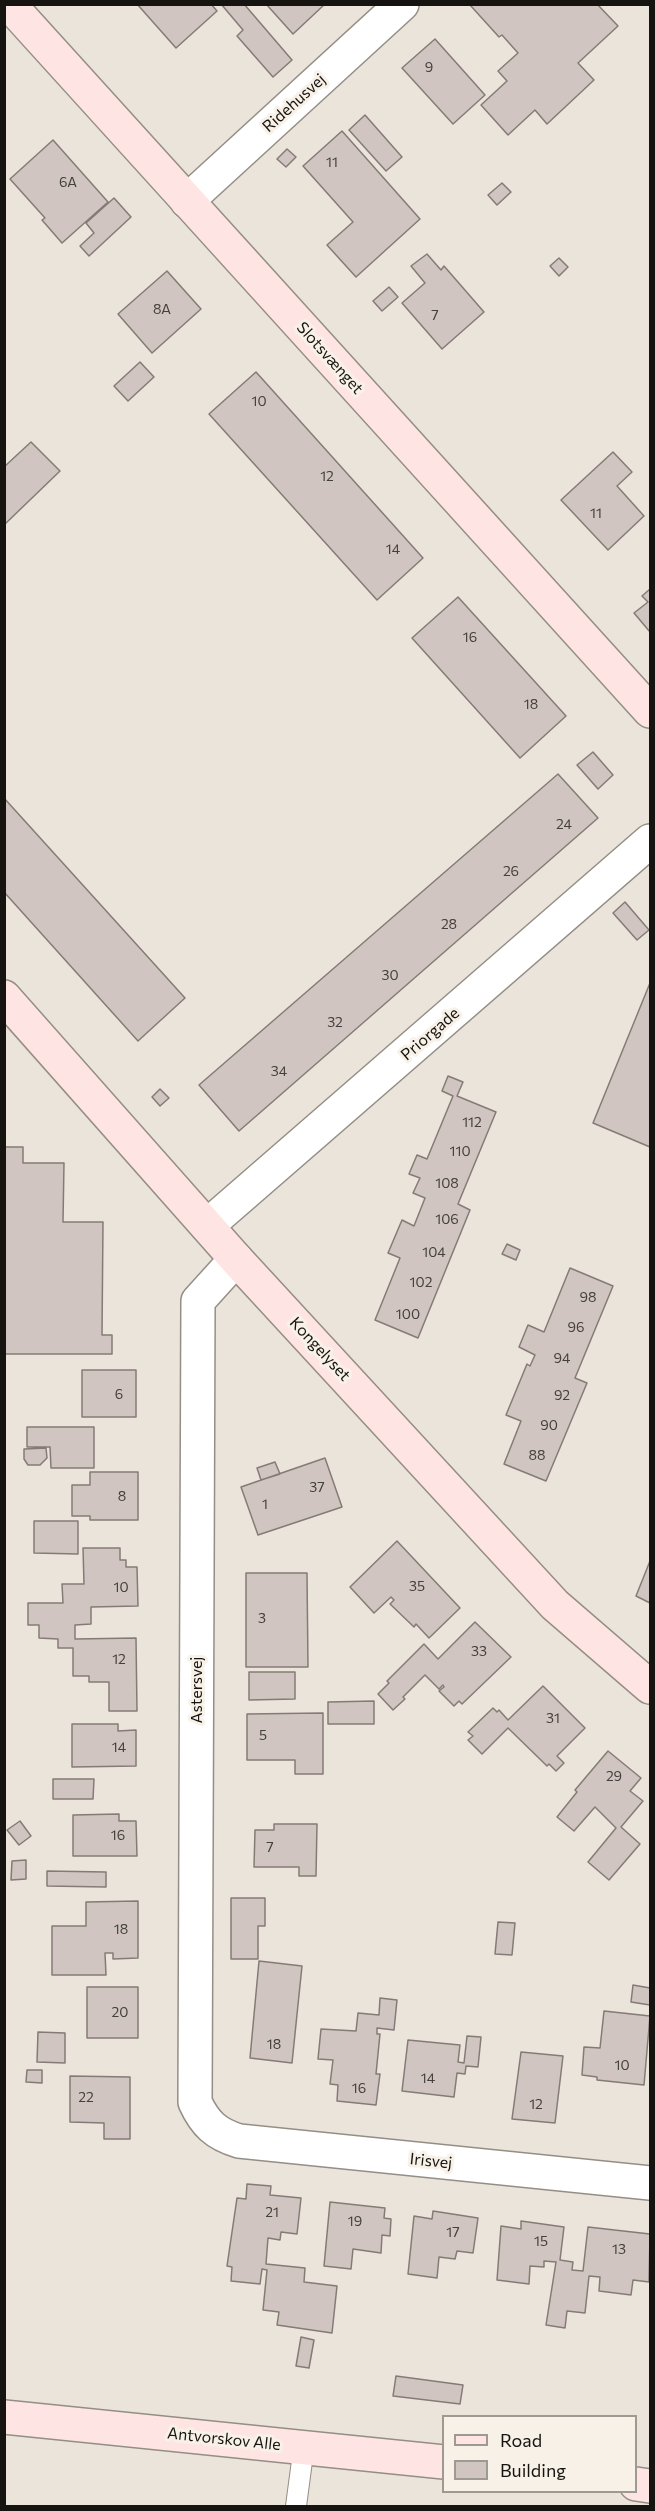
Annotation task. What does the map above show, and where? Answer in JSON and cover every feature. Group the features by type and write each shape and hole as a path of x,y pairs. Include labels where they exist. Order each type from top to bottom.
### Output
{"street":[{"name":"Slotsvænget","path":"9,4 651,711"},
{"name":"Ridehusvej","path":"187,201 402,4"},
{"name":"Priorgade","path":"207,1226 651,841"},
{"name":"Kongelyset","path":"4,997 236,1259 555,1605 651,1687"},
{"name":"Astersvej","path":"213,2130 203,2119 195,2102 198,1301 236,1259"},
{"name":"Irisvej","path":"213,2130 239,2141 651,2183"},
{"name":"Antvorskov Alle","path":"4,2417 442,2462"}],"lane":[{"path":"296,2506 304,2446"}],"building":[{"path":"137,4 211,4 217,11 176,48"},
{"path":"221,4 244,4 292,60 273,77 237,36 243,30"},
{"path":"266,4 325,4 293,34"},
{"path":"597,4 618,26 578,63 594,80 547,124 535,110 508,135 481,105 507,81 498,71 518,53 502,35 499,37 470,5"},
{"path":"435,39 485,95 453,124 402,68"},
{"path":"365,115 402,157 386,171 349,130"},
{"path":"342,131 420,219 356,277 327,245 353,222 303,166"},
{"path":"53,140 108,202 62,243 42,220 45,218 10,179"},
{"path":"287,149 296,157 286,167 277,159"},
{"path":"502,183 511,192 497,205 488,195"},
{"path":"114,198 131,217 89,256 80,246 94,233 86,223"},
{"path":"427,254 441,270 444,266 484,312 442,349 402,303 425,283 411,266"},
{"path":"559,258 568,267 559,276 550,266"},
{"path":"167,271 201,309 152,353 118,314"},
{"path":"389,287 398,297 382,311 373,301"},
{"path":"140,362 154,377 128,401 114,386"},
{"path":"256,372 423,558 377,600 209,414"},
{"path":"31,442 60,471 4,525 4,467"},
{"path":"613,452 632,472 617,486 644,516 608,550 561,500"},
{"path":"650,589 650,632 634,613 648,602 642,596"},
{"path":"458,597 566,716 520,758 412,638"},
{"path":"593,752 613,775 598,789 577,765"},
{"path":"558,774 598,818 239,1131 199,1085"},
{"path":"4,798 185,998 138,1041 4,892"},
{"path":"625,902 649,930 637,940 613,913"},
{"path":"650,983 650,1147 593,1123"},
{"path":"448,1076 463,1082 457,1096 496,1112 458,1204 470,1210 418,1338 375,1320 400,1258 388,1253 402,1220 414,1226 425,1198 413,1193 420,1178 409,1174 417,1155 427,1159 453,1096 442,1091"},
{"path":"160,1089 169,1098 160,1106 152,1097"},
{"path":"4,1147 23,1147 23,1163 64,1163 63,1222 103,1222 102,1335 112,1335 112,1354 4,1354"},
{"path":"507,1244 520,1250 516,1260 502,1254"},
{"path":"570,1268 613,1286 575,1378 587,1383 546,1481 504,1464 521,1421 506,1415 527,1364 530,1366 535,1355 519,1347 528,1325 544,1332"},
{"path":"82,1370 136,1370 136,1417 82,1417"},
{"path":"27,1427 94,1427 94,1468 51,1468 50,1447 27,1447"},
{"path":"46,1448 47,1458 40,1465 28,1465 24,1459 24,1449"},
{"path":"325,1458 342,1507 258,1535 241,1487"},
{"path":"275,1462 280,1474 261,1480 257,1468"},
{"path":"90,1472 138,1472 138,1520 90,1520 90,1516 72,1516 72,1485 90,1485"},
{"path":"34,1521 78,1521 78,1554 34,1553"},
{"path":"397,1541 460,1608 429,1638 416,1624 414,1627 390,1604 394,1600 391,1597 374,1613 350,1587"},
{"path":"83,1548 120,1548 120,1560 126,1560 126,1567 137,1567 138,1606 91,1607 91,1624 75,1625 75,1639 136,1638 137,1711 109,1711 109,1682 89,1682 89,1676 73,1676 73,1648 58,1648 58,1639 39,1638 39,1625 28,1625 28,1603 63,1603 62,1584 84,1584"},
{"path":"650,1561 650,1603 636,1596"},
{"path":"246,1573 307,1573 308,1667 246,1667"},
{"path":"475,1622 511,1657 462,1704 459,1701 454,1706 439,1691 444,1687 443,1685 439,1689 425,1675 393,1710 378,1694 389,1683 387,1681 424,1644 438,1659"},
{"path":"249,1672 295,1672 295,1699 249,1700"},
{"path":"543,1686 585,1728 557,1756 564,1763 556,1771 549,1764 547,1766 508,1728 482,1754 468,1740 473,1736 468,1732 493,1708 497,1712 499,1710 508,1720"},
{"path":"374,1701 374,1724 328,1724 328,1702"},
{"path":"323,1713 323,1774 295,1774 295,1760 247,1760 247,1714"},
{"path":"72,1724 118,1724 118,1731 136,1730 136,1766 72,1767"},
{"path":"608,1751 641,1778 630,1791 643,1801 621,1827 640,1844 609,1880 588,1862 616,1828 595,1807 574,1831 557,1817 577,1792 575,1790"},
{"path":"53,1779 94,1779 93,1799 53,1799"},
{"path":"119,1814 119,1821 136,1821 137,1856 73,1856 73,1815"},
{"path":"20,1821 31,1836 19,1845 7,1830"},
{"path":"274,1824 317,1824 316,1876 299,1876 299,1867 254,1867 255,1830 274,1830"},
{"path":"26,1860 26,1879 11,1880 12,1861"},
{"path":"47,1871 106,1872 106,1887 47,1886"},
{"path":"231,1898 265,1898 265,1926 258,1926 258,1959 231,1959"},
{"path":"138,1901 138,1958 113,1959 113,1953 105,1953 106,1975 52,1975 52,1926 86,1926 86,1902"},
{"path":"498,1922 515,1923 512,1955 495,1954"},
{"path":"259,1961 302,1966 292,2063 250,2058"},
{"path":"633,1985 650,1988 650,2005 631,2002"},
{"path":"87,1987 138,1987 138,2038 87,2038"},
{"path":"380,1998 397,2000 394,2030 377,2028 377,2034 380,2034 376,2074 380,2074 376,2105 337,2101 338,2085 330,2084 333,2060 318,2059 321,2029 356,2031 358,2013 379,2015"},
{"path":"604,2011 650,2016 644,2085 597,2080 597,2077 582,2075 584,2047 600,2048"},
{"path":"38,2032 65,2033 65,2063 37,2062"},
{"path":"467,2036 481,2037 478,2067 466,2066 465,2074 457,2073 454,2097 402,2091 408,2040 460,2045 458,2062 464,2063"},
{"path":"521,2052 563,2056 555,2123 512,2119"},
{"path":"27,2070 42,2070 42,2083 26,2082"},
{"path":"70,2076 130,2077 130,2139 104,2139 104,2123 70,2122"},
{"path":"247,2184 271,2186 270,2195 301,2198 297,2234 281,2232 280,2240 268,2238 266,2264 305,2268 304,2282 337,2286 332,2333 277,2325 279,2312 263,2310 267,2270 262,2269 260,2284 231,2281 232,2267 227,2266 237,2198 246,2199"},
{"path":"330,2202 385,2208 384,2218 391,2219 390,2236 382,2235 381,2253 353,2249 351,2269 324,2266"},
{"path":"433,2211 478,2218 473,2253 457,2251 455,2259 439,2257 437,2278 408,2274 414,2216 432,2219"},
{"path":"521,2221 564,2227 560,2260 573,2262 572,2270 583,2271 588,2227 650,2234 649,2282 633,2280 631,2295 599,2291 600,2277 589,2276 585,2313 567,2311 565,2328 546,2325 556,2262 544,2261 544,2267 530,2266 529,2284 497,2280 501,2226 521,2229"},
{"path":"301,2337 314,2340 309,2368 296,2366"},
{"path":"396,2376 463,2385 460,2404 393,2396"}]}
